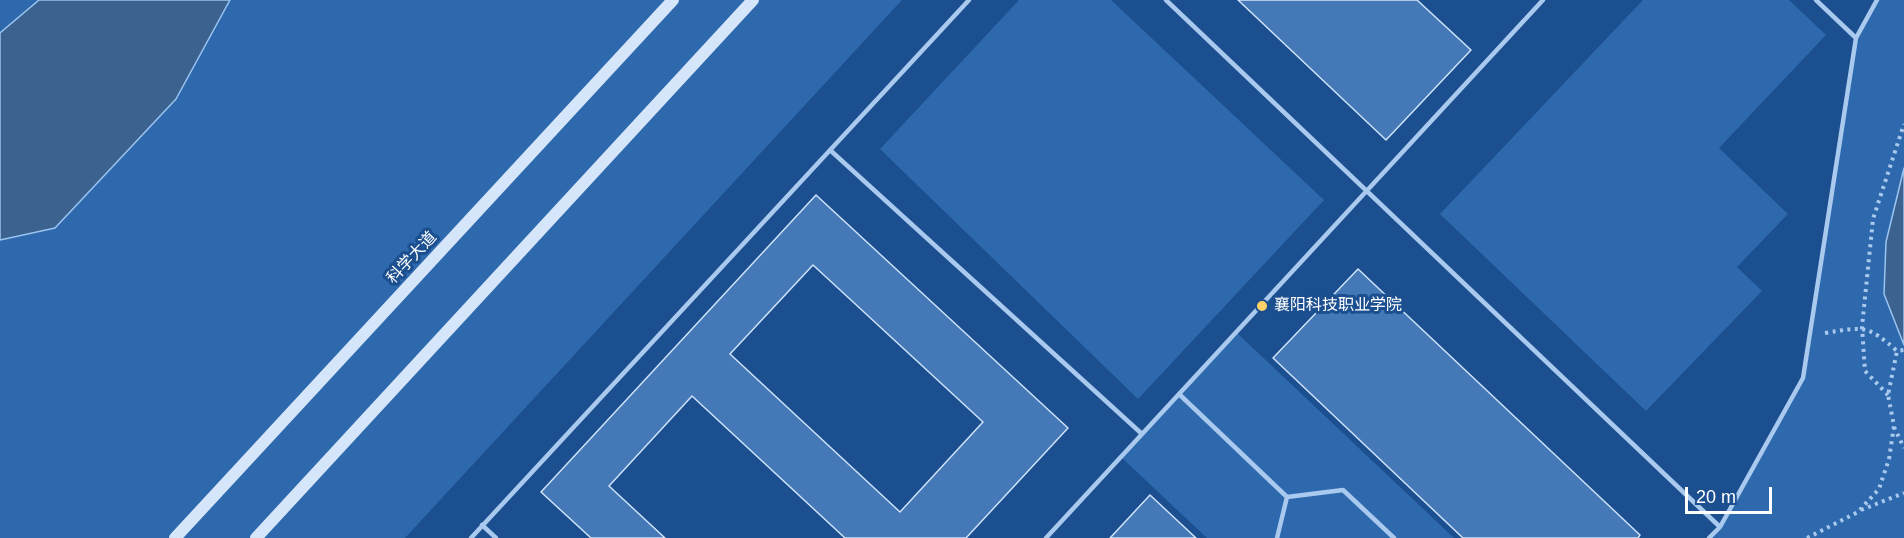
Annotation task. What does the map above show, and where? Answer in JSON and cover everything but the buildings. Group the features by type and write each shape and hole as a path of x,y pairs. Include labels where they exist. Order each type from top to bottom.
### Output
{"main road":[{"name":"科学大道","path":"175,538 673,0"},
{"path":"256,538 753,0"}],"lane":[{"path":"471,538 969,0"},
{"path":"1166,0 1720,526"},
{"path":"1046,538 1543,0"},
{"path":"1816,0 1856,38"},
{"path":"1709,538 1720,526 1803,378 1856,38 1877,0"},
{"path":"830,150 1142,434"},
{"path":"1179,394 1287,497"},
{"path":"1287,497 1343,490 1394,538"},
{"path":"1276,538 1287,497"},
{"path":"482,525 495,538"}],"path":[{"path":"1888,395 1865,371 1862,327 1872,219 1904,124"},
{"path":"1809,336 1862,327 1900,350 1888,395 1894,426 1904,448"},
{"path":"1858,512 1879,489 1889,459 1894,426"},
{"path":"1808,538 1858,512 1904,493"}],"shaded area":[{"path":"0,0 902,0 405,538 0,538"},
{"path":"39,0 230,0 176,99 55,228 0,240 0,33"},
{"path":"1019,0 1111,0 1324,200 1138,399 880,149"},
{"path":"1643,0 1789,0 1826,35 1719,148 1788,214 1737,267 1762,291 1646,411 1440,214"},
{"path":"1877,0 1904,0 1904,538 1709,538 1720,527 1803,378 1856,38"},
{"path":"1904,168 1904,345 1884,294 1886,242"},
{"path":"1236,332 1454,538 1207,538 1121,457"}],"place":[{"name":"襄阳科技职业学院","path":"1262,306"}]}
